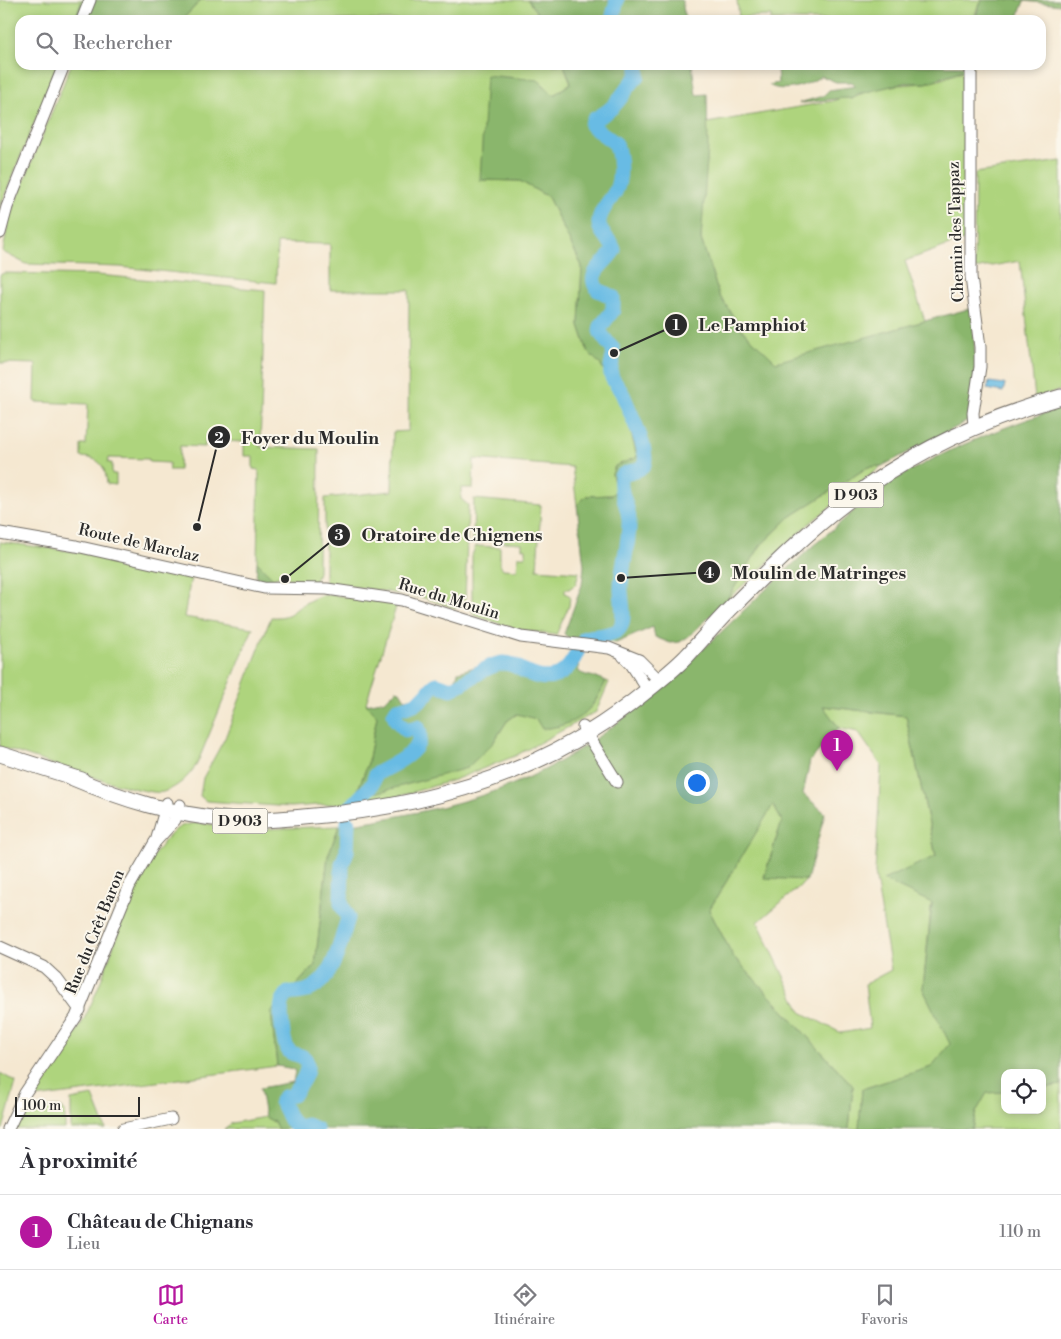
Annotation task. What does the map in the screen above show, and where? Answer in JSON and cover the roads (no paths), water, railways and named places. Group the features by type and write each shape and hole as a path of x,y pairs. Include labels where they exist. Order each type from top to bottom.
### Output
{"main road":[{"name":"D 903","path":"0,754 73,778 173,807 302,817 353,813 412,803 478,784 558,751 687,655 714,624 798,543 847,501 900,465 974,426 1061,396"}],"street":[{"path":"84,15 90,0"},
{"path":"0,233 7,207 62,70"},
{"name":"Chemin des Tappaz","path":"970,70 971,277 980,353 972,418 974,426"},
{"name":"Route de Marclaz","path":"0,533 76,546 270,589"},
{"name":"Rue du Moulin","path":"270,589 327,588 380,596 428,606 521,637 600,646 639,660 651,682"},
{"path":"585,731 617,782"},
{"name":"Rue du Crêt Baron","path":"8,1129 25,1093 68,1032 80,1010 123,902 173,807"},
{"name":"Rue du Crêt Baron","path":"0,947 44,967 58,979 80,1010"},
{"path":"123,1129 171,1120"}],"water":[{"path":"989,382 1005,384 1003,392 987,389"}],"waterway":[{"path":"613,15 617,0"},
{"path":"585,638 615,632 621,626 623,611 621,581 629,520 621,489 621,476 642,467 645,459 633,419 622,392 611,375 613,349 600,329 613,310 613,297 598,290 594,284 594,278 598,268 614,250 601,231 599,219 616,190 620,167 616,144 591,125 594,119 614,105 638,76 638,70"},
{"path":"351,807 372,785 376,774 398,762 413,750 418,743 420,736 418,727 406,730 396,720 394,714 397,709 420,701 437,684 451,689 497,664 509,664 542,678 557,676 569,666 578,650"},
{"path":"316,1129 307,1125 297,1127 290,1120 281,1101 284,1097 293,1095 305,1076 307,1068 305,1058 290,1052 287,1048 282,1028 281,1007 288,993 303,992 314,987 323,979 336,957 348,918 341,903 342,864 347,851 348,822"}],"place":[{"name":"Le Pamphiot","path":"614,353"},
{"name":"Foyer du Moulin","path":"197,527"},
{"name":"Moulin de Matringes","path":"621,578"},
{"name":"Oratoire de Chignens","path":"285,579"},
{"name":"Château de Chignans","path":"837,771"}]}
